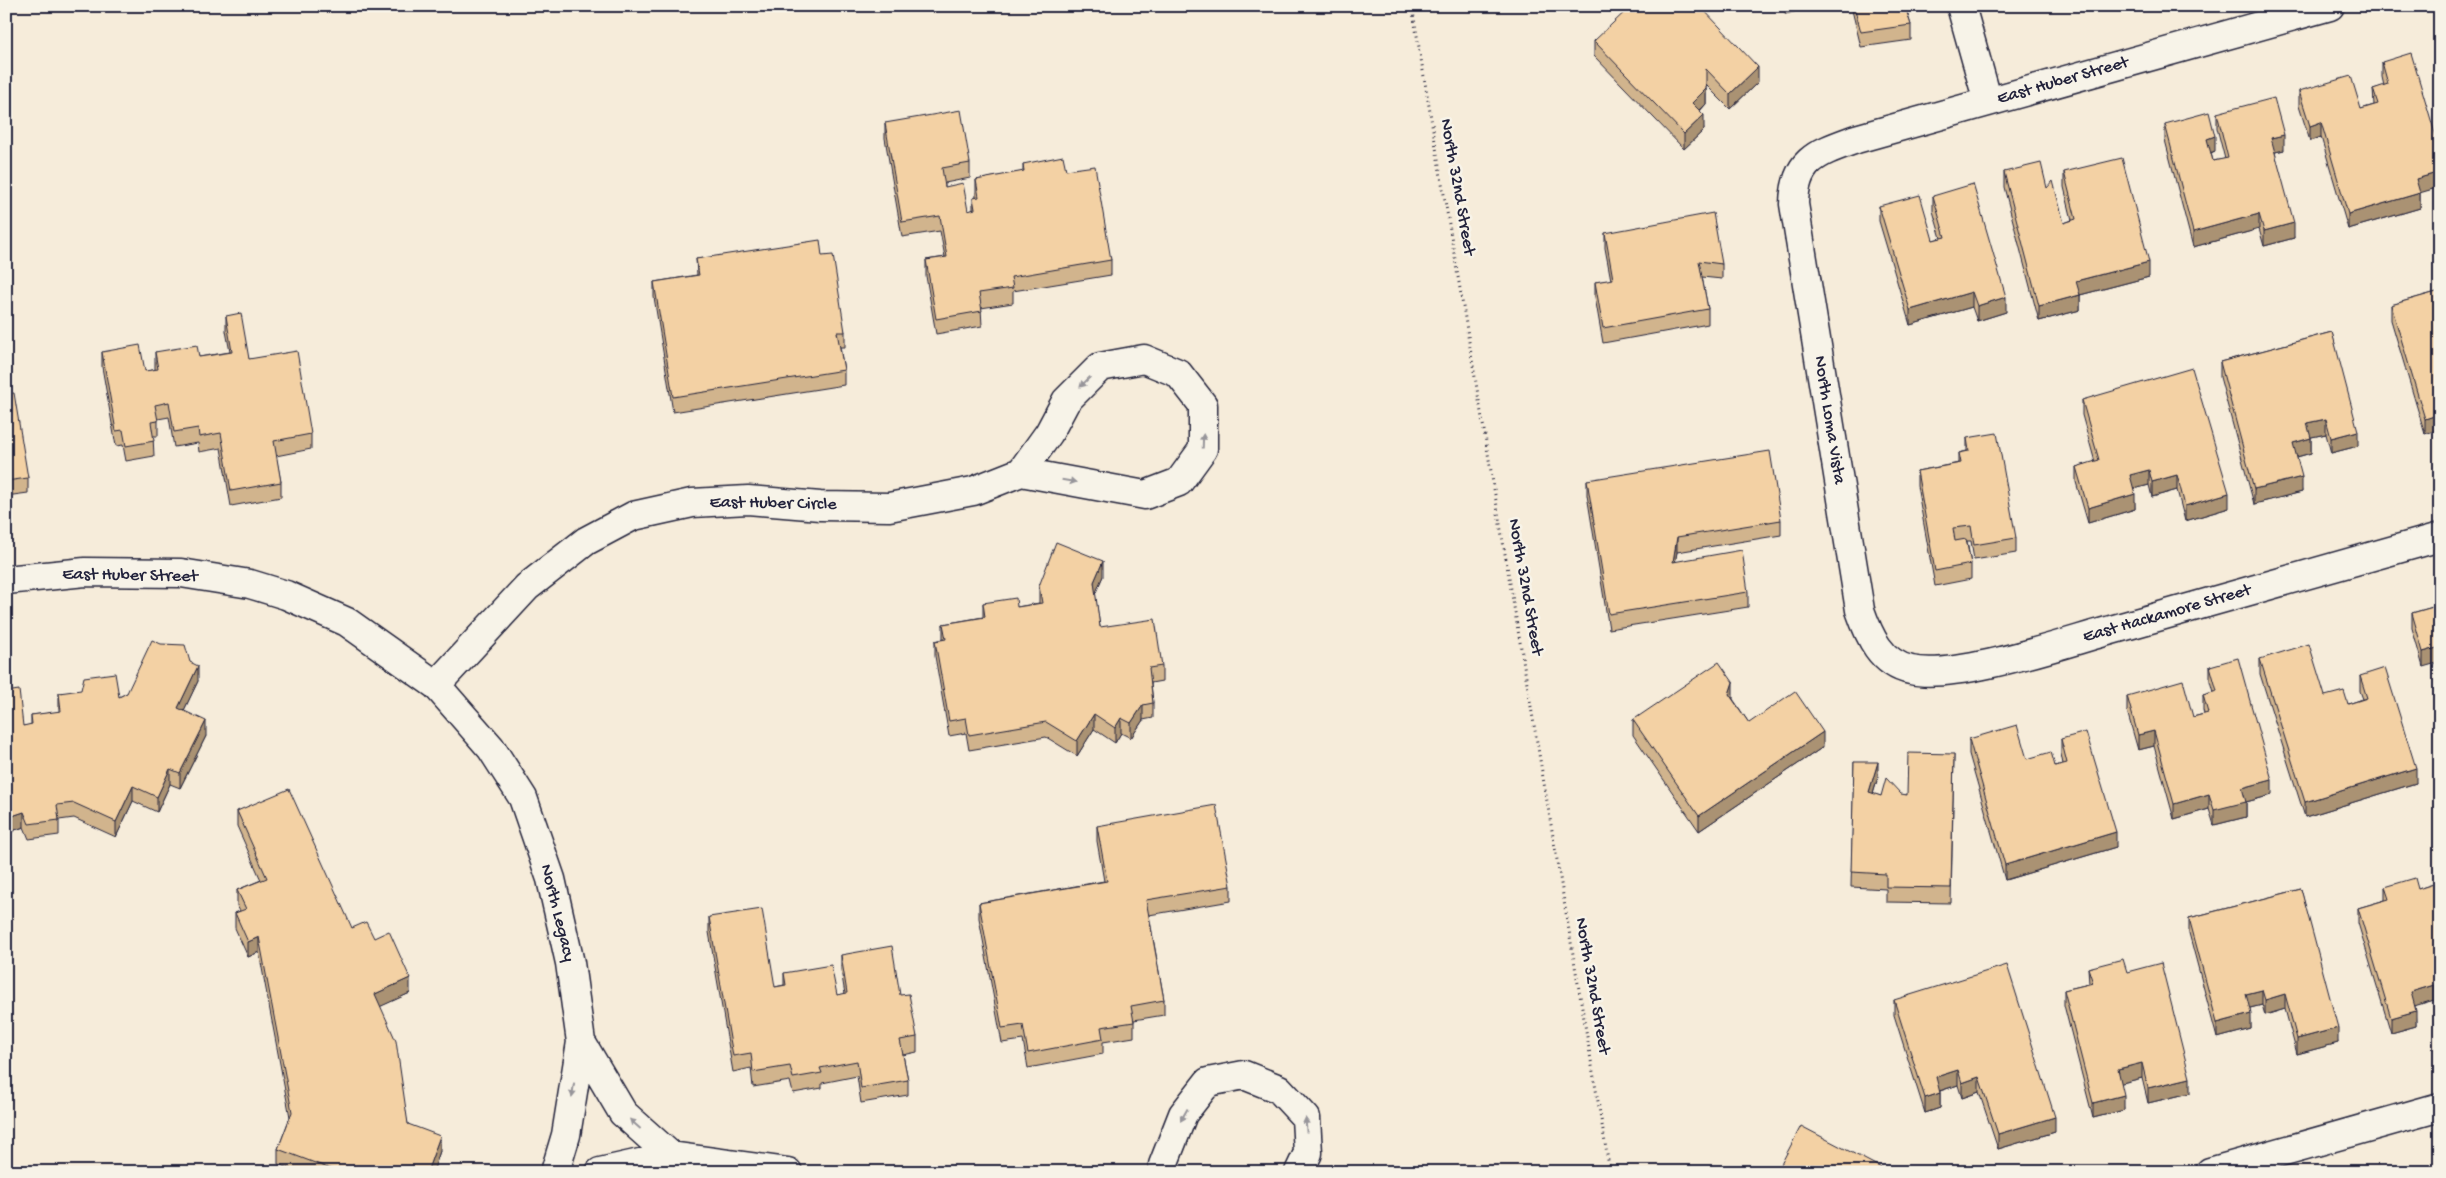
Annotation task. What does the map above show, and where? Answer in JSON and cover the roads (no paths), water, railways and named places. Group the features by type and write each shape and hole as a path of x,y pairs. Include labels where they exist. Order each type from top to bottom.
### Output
{"street":[{"path":"1961,6 1988,102"},
{"name":"East Huber Street","path":"1802,169 1816,155 1856,139 2330,6"},
{"name":"North Loma Vista","path":"1802,169 1794,185 1794,204 1860,610 1867,629 1878,649 1892,663"},
{"path":"1144,359 1178,373 1203,405 1203,449 1179,482 1145,495 1021,472 1049,433 1066,401 1100,367 1144,359"},
{"name":"East Huber Circle","path":"436,685 527,587 586,542 633,516 692,503 748,500 820,506 889,507 973,491 1021,472"},
{"name":"East Hackamore Street","path":"1892,663 1911,670 1931,672 1986,663 2440,537"},
{"name":"East Huber Street","path":"6,580 86,572 181,573 250,584 286,596 346,622 436,685"},
{"name":"North Legacy","path":"436,685 491,748 523,798 551,879 570,963 581,1042 566,1135 555,1172"},
{"path":"581,1042 623,1113 671,1156"},
{"path":"1161,1170 1183,1114 1208,1082 1244,1075 1279,1089 1306,1118 1308,1153 1299,1172"},
{"path":"2210,1172 2440,1107"},
{"path":"600,1172 671,1156 788,1172"}]}
